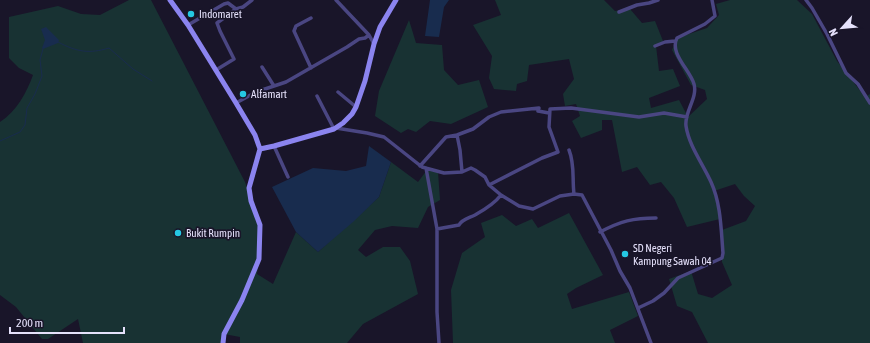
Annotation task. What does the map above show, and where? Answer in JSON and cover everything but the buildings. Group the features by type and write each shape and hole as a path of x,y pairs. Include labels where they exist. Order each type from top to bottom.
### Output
{"main road":[{"path":"170,0 188,25 216,70 255,135 260,148 249,188 251,201 260,225 259,259 242,300 224,334 223,343"},
{"path":"260,148 274,146 335,128 352,114 365,81 374,44 380,27 396,0"}],"street":[{"path":"216,70 234,59 220,31 218,23 236,9 243,7 252,0"},
{"path":"336,0 369,35 374,44"},
{"path":"619,12 637,5 649,4 658,0"},
{"path":"655,46 665,42 675,41 677,38 712,19 715,12 712,0"},
{"path":"806,0 827,34 846,73 858,84 870,103"},
{"path":"188,25 224,4 228,3 236,9"},
{"path":"311,18 296,26 294,31 311,68"},
{"path":"236,103 256,92 286,82 359,39 365,38 369,35"},
{"path":"638,308 653,301 664,293 678,278 722,258 723,253 720,208 711,183 690,141 686,125 695,86 676,51 675,41"},
{"path":"262,67 274,86"},
{"path":"338,92 356,107"},
{"path":"317,96 335,128 384,137 420,166 426,168 444,173 462,172 471,168 485,177 489,185 501,195 519,206 533,209 560,196 574,194 582,195 600,232 611,250 638,308 651,343"},
{"path":"420,166 446,137 457,135 473,129 489,116 501,112 539,108 538,111 549,113"},
{"path":"489,185 542,158 558,152 549,127 550,109 571,108 639,117 664,113 687,117"},
{"path":"457,135 462,172"},
{"path":"274,146 288,177"},
{"path":"569,150 573,161 572,180 574,194"},
{"path":"426,168 436,229 439,343"},
{"path":"436,229 459,225 461,221 475,215 498,200 501,195"},
{"path":"600,232 616,223 637,218 656,218"}],"green space":[{"path":"129,0 151,0 245,182 257,214 262,241 257,274 273,284 296,232 318,252 379,197 391,162 418,182 427,170 438,172 440,200 428,207 418,228 392,226 375,230 358,250 366,257 383,247 400,247 410,261 418,294 363,324 347,343 240,343 240,337 224,334 224,343 83,343 78,319 48,339 42,339 16,307 0,295 0,122 16,107 28,88 33,75 19,68 9,58 9,17 58,6 81,14 100,15"},
{"path":"495,0 604,0 615,11 630,9 642,23 655,21 663,41 656,46 659,71 673,69 680,86 649,98 651,108 679,100 688,117 707,99 705,90 691,85 672,50 677,38 707,28 719,15 716,4 730,0 797,0 812,14 837,61 865,97 870,94 870,343 708,343 692,312 677,306 669,279 691,271 698,294 712,298 732,285 722,262 722,230 746,221 755,206 744,196 735,184 714,191 720,219 687,227 674,198 661,182 650,185 637,167 622,172 612,120 602,120 602,130 581,138 572,121 580,116 576,104 565,106 563,94 574,79 569,59 529,65 527,81 517,84 516,91 494,89 489,78 492,56 473,25 501,15"},
{"path":"409,20 416,43 442,45 444,70 458,85 479,80 488,107 451,124 430,121 416,132 408,129 401,133 375,116 379,91"},
{"path":"569,213 603,275 567,294 572,309 629,292 638,316 610,330 615,343 453,343 451,290 462,253 485,237 481,223 502,215 516,226 532,219 538,228"}],"water":[{"path":"430,0 449,0 444,7 439,37 425,36"},
{"path":"46,27 59,40 58,43 43,49 45,40 41,29"},
{"path":"369,146 391,162 379,197 318,252 296,232 272,187 313,168 346,171 366,166"}],"waterway":[{"path":"58,42 71,48 83,51 95,51 109,48 133,69 152,81"},
{"path":"0,141 20,132 25,125 27,108 35,94 42,76 40,60 43,49"}],"place":[{"name":"Indomaret","path":"191,14"},
{"name":"Alfamart","path":"243,94"},
{"name":"Bukit Rumpin","path":"178,233"},
{"name":"SD Negeri Kampung Sawah 04","path":"625,254"}]}
